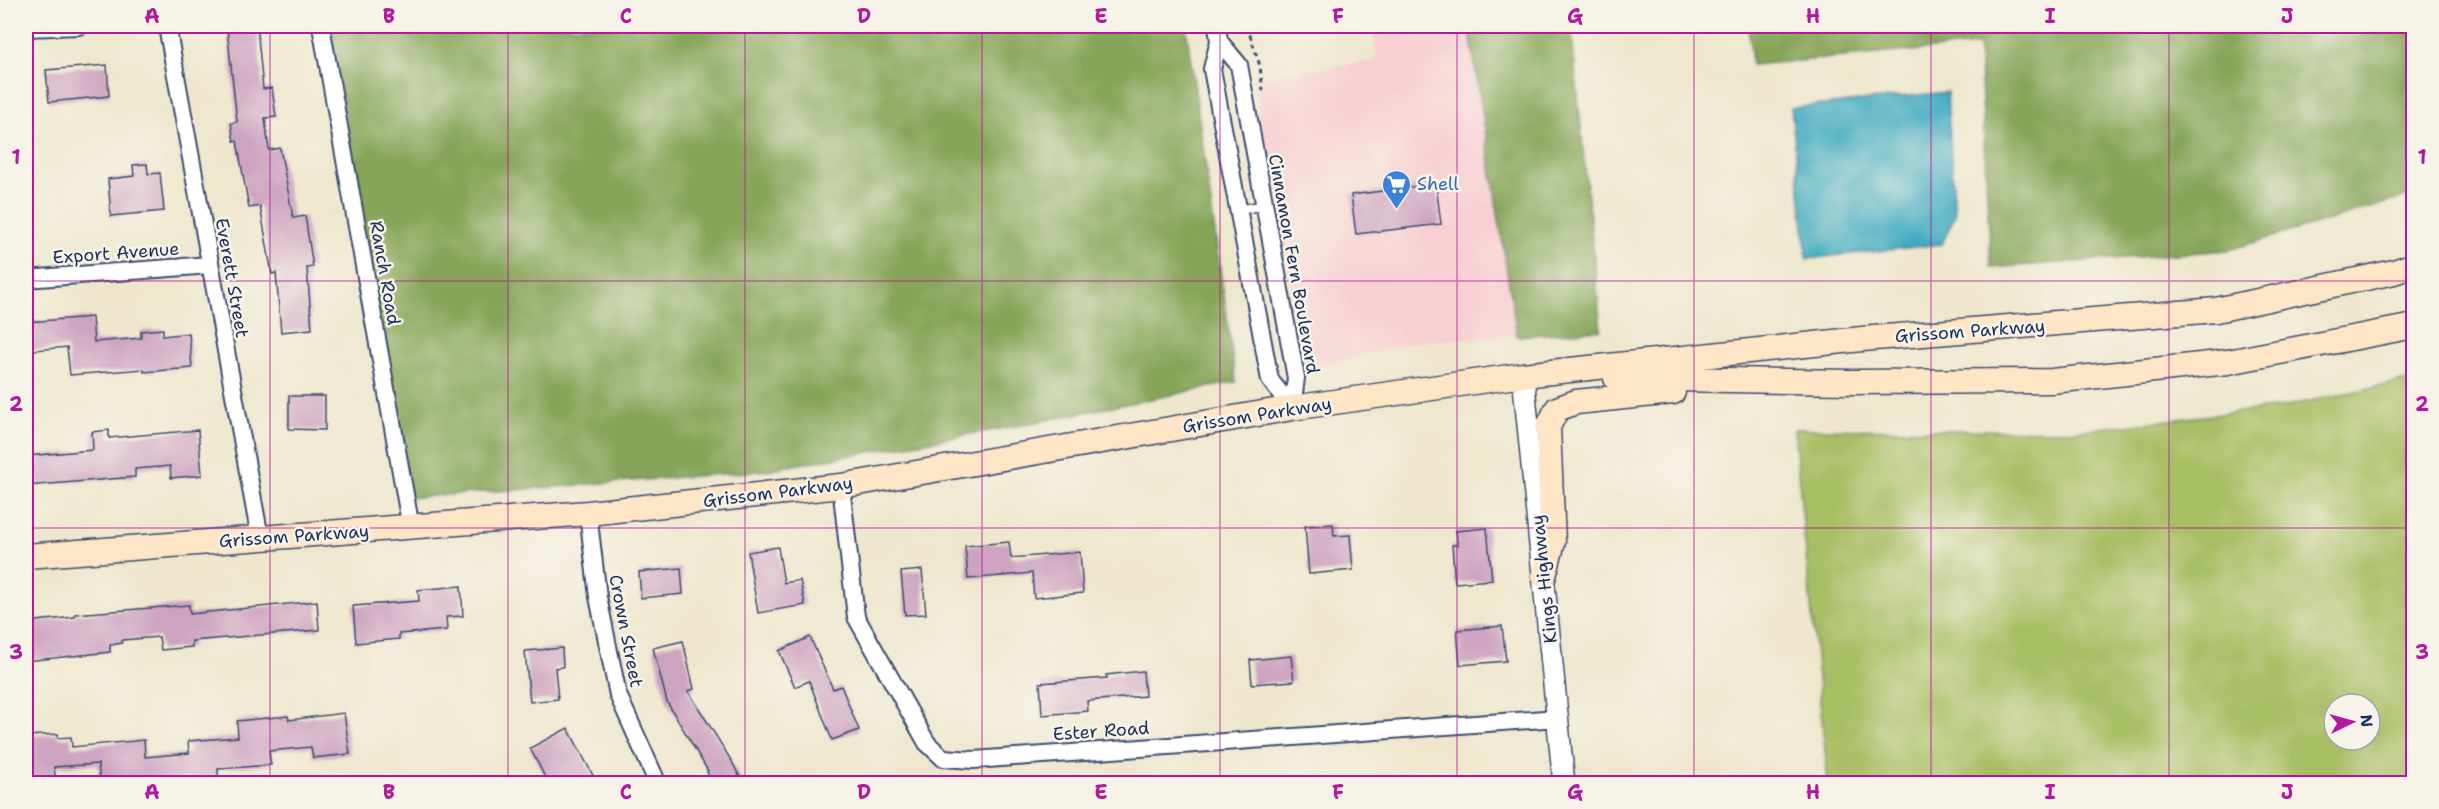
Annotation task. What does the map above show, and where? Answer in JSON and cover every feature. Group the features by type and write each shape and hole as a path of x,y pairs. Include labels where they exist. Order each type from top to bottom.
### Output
{"main road":[{"name":"Grissom Parkway","path":"26,556 588,513 841,486 1292,408 1524,375 1862,339 2216,310 2394,272 2414,265"},
{"name":"Grissom Parkway","path":"1524,375 1732,381 2052,381 2228,362 2414,326"},
{"path":"1544,576 1553,542 1548,427 1557,409 1576,402 1677,392 1732,381"}],"street":[{"path":"26,28 79,26"},
{"name":"Everett Street","path":"167,26 260,538"},
{"name":"Ranch Road","path":"321,26 411,528"},
{"name":"Cinnamon Fern Boulevard","path":"1218,33 1239,65 1296,378 1292,408"},
{"name":"Cinnamon Fern Boulevard","path":"1218,33 1212,69 1270,380 1292,408"},
{"name":"Export Avenue","path":"26,279 210,265"},
{"name":"Kings Highway","path":"1524,375 1564,783"},
{"name":"Ester Road","path":"841,486 856,617 927,743 943,758 986,759 1558,718"},
{"name":"Crown Street","path":"588,513 598,597 618,695 658,783"}],"lane":[{"path":"1238,210 1265,206"}],"shaded area":[{"path":"1373,26 1469,26 1517,336 1414,342 1305,369 1253,79 1377,60"}],"green space":[{"path":"330,26 1186,26 1236,382 1016,426 760,471 408,498"},
{"path":"1469,26 1571,26 1601,330 1517,336"},
{"path":"1748,26 2413,26 2413,195 2229,250 1991,268 1979,45 1752,65"},
{"path":"2413,379 2413,783 1828,783 1794,429 2074,431 2282,407"}],"water":[{"path":"1947,92 1955,215 1942,244 1807,259 1791,108"}],"building":[{"path":"257,26 263,89 272,88 276,117 265,118 269,150 280,148 293,218 305,216 313,267 307,268 312,329 281,332 276,273 272,274 260,206 249,208 237,141 234,141 231,123 237,122 227,28"},
{"path":"107,65 109,96 49,102 46,70"},
{"path":"147,164 148,174 160,173 164,211 111,216 108,179 134,176 133,165"},
{"name":"Shell","path":"1436,184 1441,224 1356,234 1351,195"},
{"path":"92,317 94,342 141,338 141,331 163,329 163,336 189,333 192,368 70,375 67,347 26,351 26,322"},
{"path":"289,396 325,396 325,430 289,429"},
{"path":"109,430 109,438 198,430 202,475 171,478 170,466 135,469 135,477 26,486 26,456 93,450 92,432"},
{"path":"1333,524 1334,536 1350,535 1353,570 1309,574 1305,526"},
{"path":"1487,528 1492,580 1455,583 1452,545 1458,545 1456,531"},
{"path":"1009,542 1011,558 1080,552 1083,593 1034,598 1032,573 968,579 965,546"},
{"path":"778,547 784,583 800,580 805,605 758,613 748,552"},
{"path":"681,568 683,594 641,598 639,572"},
{"path":"922,570 926,614 905,615 901,572"},
{"path":"461,586 463,616 446,617 447,630 399,634 399,639 356,643 353,606 419,601 418,590"},
{"path":"317,601 319,630 192,641 192,647 161,650 159,637 122,640 122,643 110,645 110,652 26,661 26,622 75,617 75,614 189,605 190,614"},
{"path":"1502,626 1506,661 1460,665 1457,630"},
{"path":"810,637 833,689 841,686 859,730 832,740 809,681 795,687 779,651"},
{"path":"683,641 694,689 688,691 743,783 712,783 708,771 667,702 653,648"},
{"path":"562,648 563,667 555,668 558,699 530,702 525,651"},
{"path":"1291,656 1294,681 1252,684 1250,660"},
{"path":"1143,671 1145,696 1087,701 1088,711 1042,715 1040,683 1107,678 1106,675"},
{"path":"344,713 350,754 313,758 311,747 269,751 271,765 218,769 218,777 115,783 100,783 98,764 54,767 56,783 32,783 27,736 58,734 58,738 71,737 72,747 144,740 145,757 189,753 188,741 238,737 237,721 288,716 289,720"},
{"path":"568,728 597,783 548,783 530,748"}],"place":[{"name":"Shell","path":"1396,210"}]}
